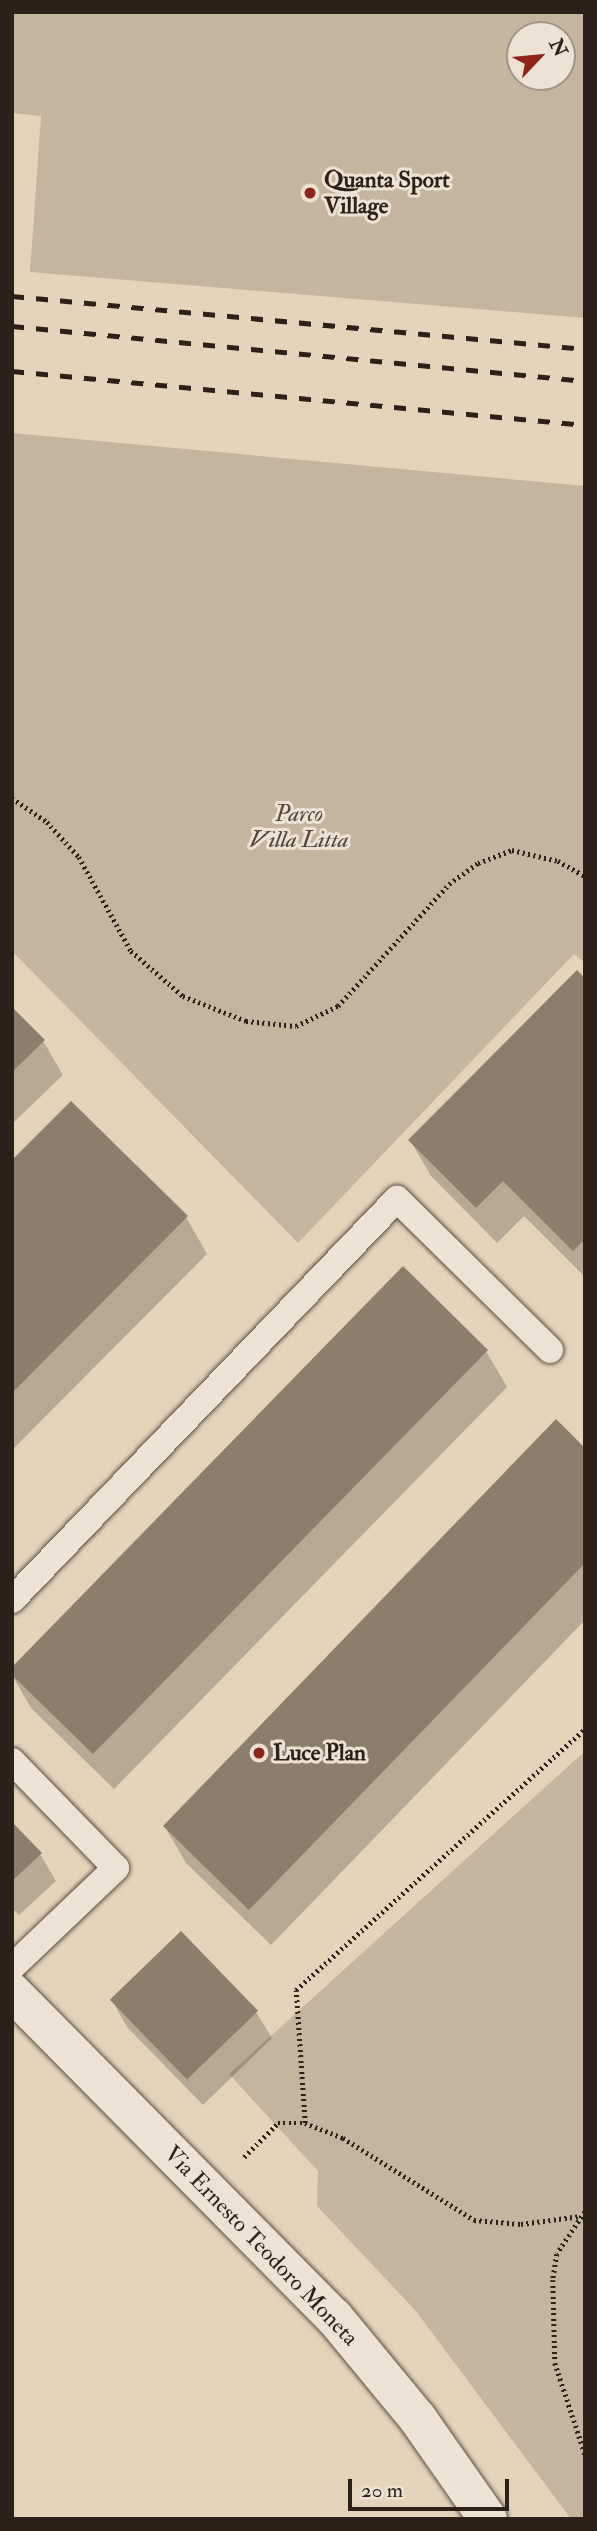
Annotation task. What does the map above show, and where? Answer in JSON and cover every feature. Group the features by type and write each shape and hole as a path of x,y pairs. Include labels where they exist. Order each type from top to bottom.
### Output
{"street":[{"name":"Via Ernesto Teodoro Moneta","path":"12,1992 212,2190 334,2317 418,2419 488,2519"}],"lane":[{"path":"12,1600 397,1199 550,1350"},
{"path":"12,1761 116,1868 12,1967"}],"path":[{"path":"12,798 47,822 79,857 131,951 183,996 246,1021 296,1026 338,1006 449,884 478,863 512,850 558,861 585,877"},
{"path":"305,2123 296,1990 585,1729"},
{"path":"212,2190 278,2123 305,2123 343,2137 474,2220 521,2224 582,2214"},
{"path":"582,2214 558,2254 554,2335 555,2363 585,2454"}],"green space":[{"name":"Quanta Sport Village","path":"12,12 585,12 585,318 30,272 41,116 12,113"},
{"name":"Parco Villa Litta","path":"12,433 585,486 585,963 574,954 298,1243 12,951"},
{"path":"585,1751 585,2519 571,2519 415,2310 317,2206 318,2171 229,2074"}],"building":[{"path":"577,970 585,978 585,1239 573,1251 503,1181 476,1208 408,1140"},
{"path":"12,1007 45,1040 12,1072"},
{"path":"71,1101 188,1216 12,1393 12,1160"},
{"path":"403,1266 488,1350 93,1754 12,1675 12,1667"},
{"path":"556,1419 585,1448 585,1563 249,1910 163,1826"},
{"path":"12,1822 42,1853 12,1881"},
{"path":"181,1931 258,2011 187,2080 110,2000"}],"railway":[{"path":"12,296 585,349"},
{"path":"12,326 585,381"},
{"path":"12,371 585,425"}],"place":[{"name":"Quanta Sport Village","path":"310,193"},
{"name":"Luce Plan","path":"259,1753"}]}
